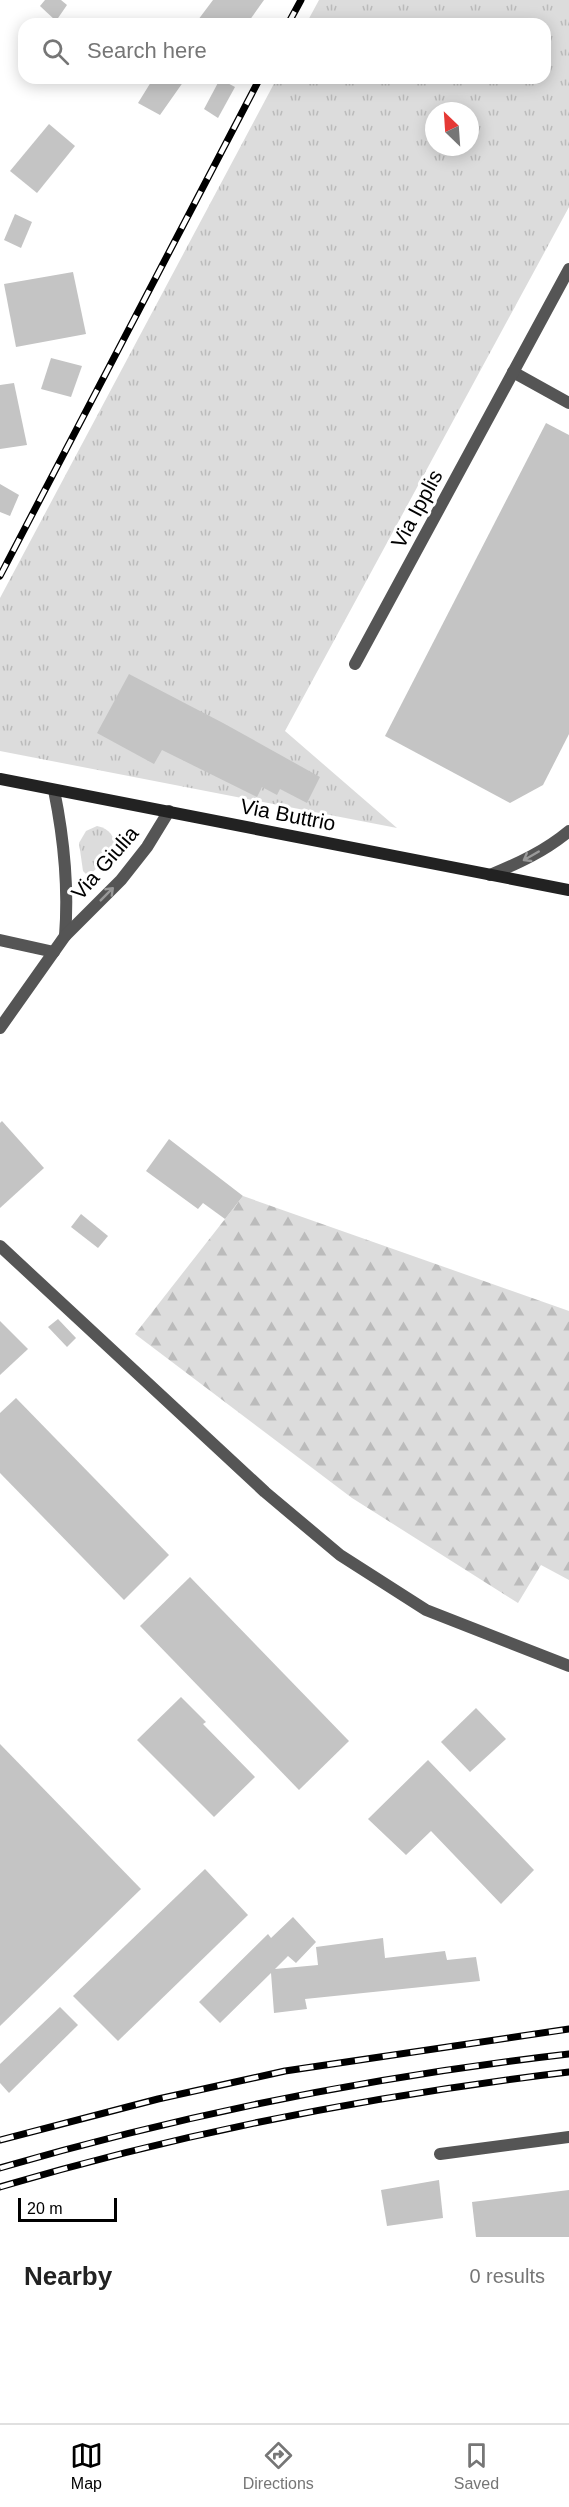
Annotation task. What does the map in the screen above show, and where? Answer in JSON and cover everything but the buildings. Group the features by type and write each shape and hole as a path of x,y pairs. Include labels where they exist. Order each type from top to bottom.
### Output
{"street":[{"name":"Via Ipplis","path":"355,664 569,269"},
{"path":"513,372 569,403"},
{"name":"Via Buttrio","path":"0,779 569,890"},
{"name":"Via Giulia","path":"54,790 66,857 68,900 65,936"},
{"name":"Via Giulia","path":"0,1028 65,936 121,880 147,847 169,811"},
{"path":"490,874 525,861 569,831"},
{"path":"0,940 54,952"},
{"path":"0,1246 265,1492 340,1555 426,1610 569,1666"},
{"path":"440,2154 569,2137"}],"green space":[{"path":"319,0 569,0 569,207 285,731 397,828 0,751 0,598 274,84 551,84 551,18 309,18"},
{"path":"97,826 111,834 114,849 92,873 86,874 83,871 79,843 86,831"},
{"path":"243,1196 569,1311 569,1580 541,1565 518,1603 352,1498 135,1334"}],"railway":[{"path":"291,18 301,0"},
{"path":"0,576 257,84"},
{"path":"0,2140 158,2099 285,2071 569,2029"},
{"path":"0,2168 140,2130 282,2099 425,2074 569,2054"},
{"path":"0,2187 140,2149 282,2118 425,2092 569,2072"}]}
